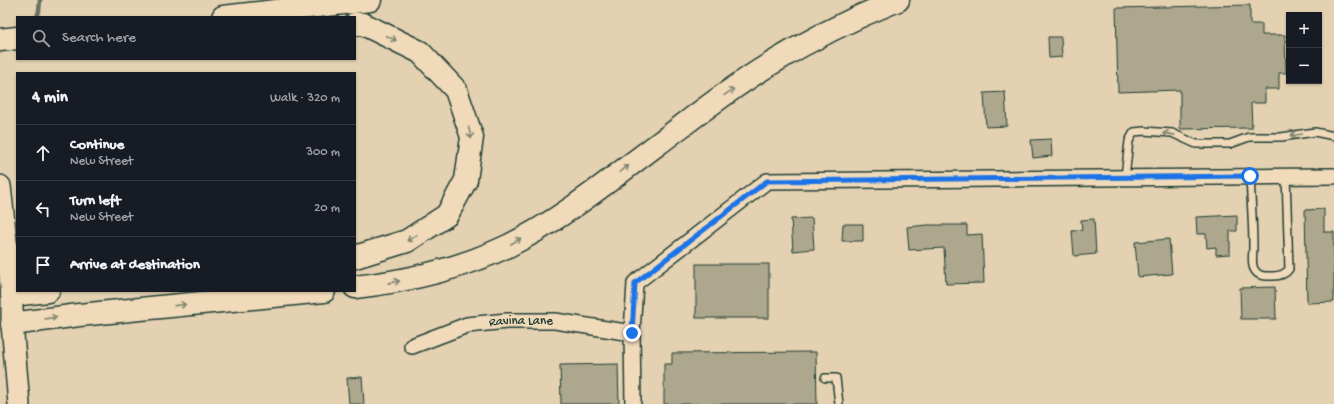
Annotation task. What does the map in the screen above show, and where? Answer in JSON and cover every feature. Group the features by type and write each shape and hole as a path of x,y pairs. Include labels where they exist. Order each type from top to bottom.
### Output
{"highway":[{"path":"233,16 370,0"},
{"path":"356,288 423,276 470,262 509,245 547,223 592,193 715,101 766,66 816,38 868,12 898,0"},
{"path":"356,24 363,24 420,52 456,90 472,137 466,180 447,215 407,241 356,257"},
{"path":"0,40 16,38"},
{"path":"12,295 39,292"},
{"path":"12,324 79,315 314,292"}],"main road":[{"path":"0,186 12,295 12,324 19,404"}],"street":[{"path":"634,404 632,333 635,283 767,181 1334,176"},
{"name":"Ravina Lane","path":"412,346 467,325 507,320 555,321 632,333"}],"lane":[{"path":"1125,177 1129,141 1134,132 1144,131 1172,133 1196,144 1230,144 1249,137 1281,137 1315,132 1334,136"},
{"path":"1250,176 1253,267 1256,273 1260,276 1279,276 1289,269 1286,176"},
{"path":"826,378 836,378 839,404"}],"building":[{"path":"1250,5 1250,24 1262,24 1262,35 1285,35 1286,73 1279,73 1279,89 1265,89 1265,103 1251,103 1252,128 1180,129 1180,90 1118,92 1116,8"},
{"path":"1048,37 1061,37 1062,57 1049,58"},
{"path":"1005,92 1007,126 986,127 984,93"},
{"path":"1051,139 1052,156 1033,158 1031,140"},
{"path":"1324,209 1324,232 1334,232 1334,302 1307,303 1305,210"},
{"path":"1237,215 1237,231 1230,231 1230,254 1216,255 1216,247 1207,248 1206,234 1197,234 1196,217"},
{"path":"812,218 814,249 793,251 791,219"},
{"path":"1094,219 1096,254 1074,256 1072,231 1082,230 1081,220"},
{"path":"843,224 863,224 863,241 842,241"},
{"path":"927,225 967,225 967,235 982,234 984,283 946,284 944,248 909,250 907,227"},
{"path":"1169,239 1172,274 1138,277 1135,242"},
{"path":"696,264 769,264 769,318 696,318"},
{"path":"1275,287 1276,319 1241,319 1240,288"},
{"path":"816,352 817,404 664,404 664,364 672,364 672,353"},
{"path":"618,364 619,404 561,404 560,365"},
{"path":"362,377 364,404 349,404 347,378"}],"waterway":[{"path":"37,16 40,0"}],"route":[{"path":"632,333 635,283 767,181 1250,176"}]}
